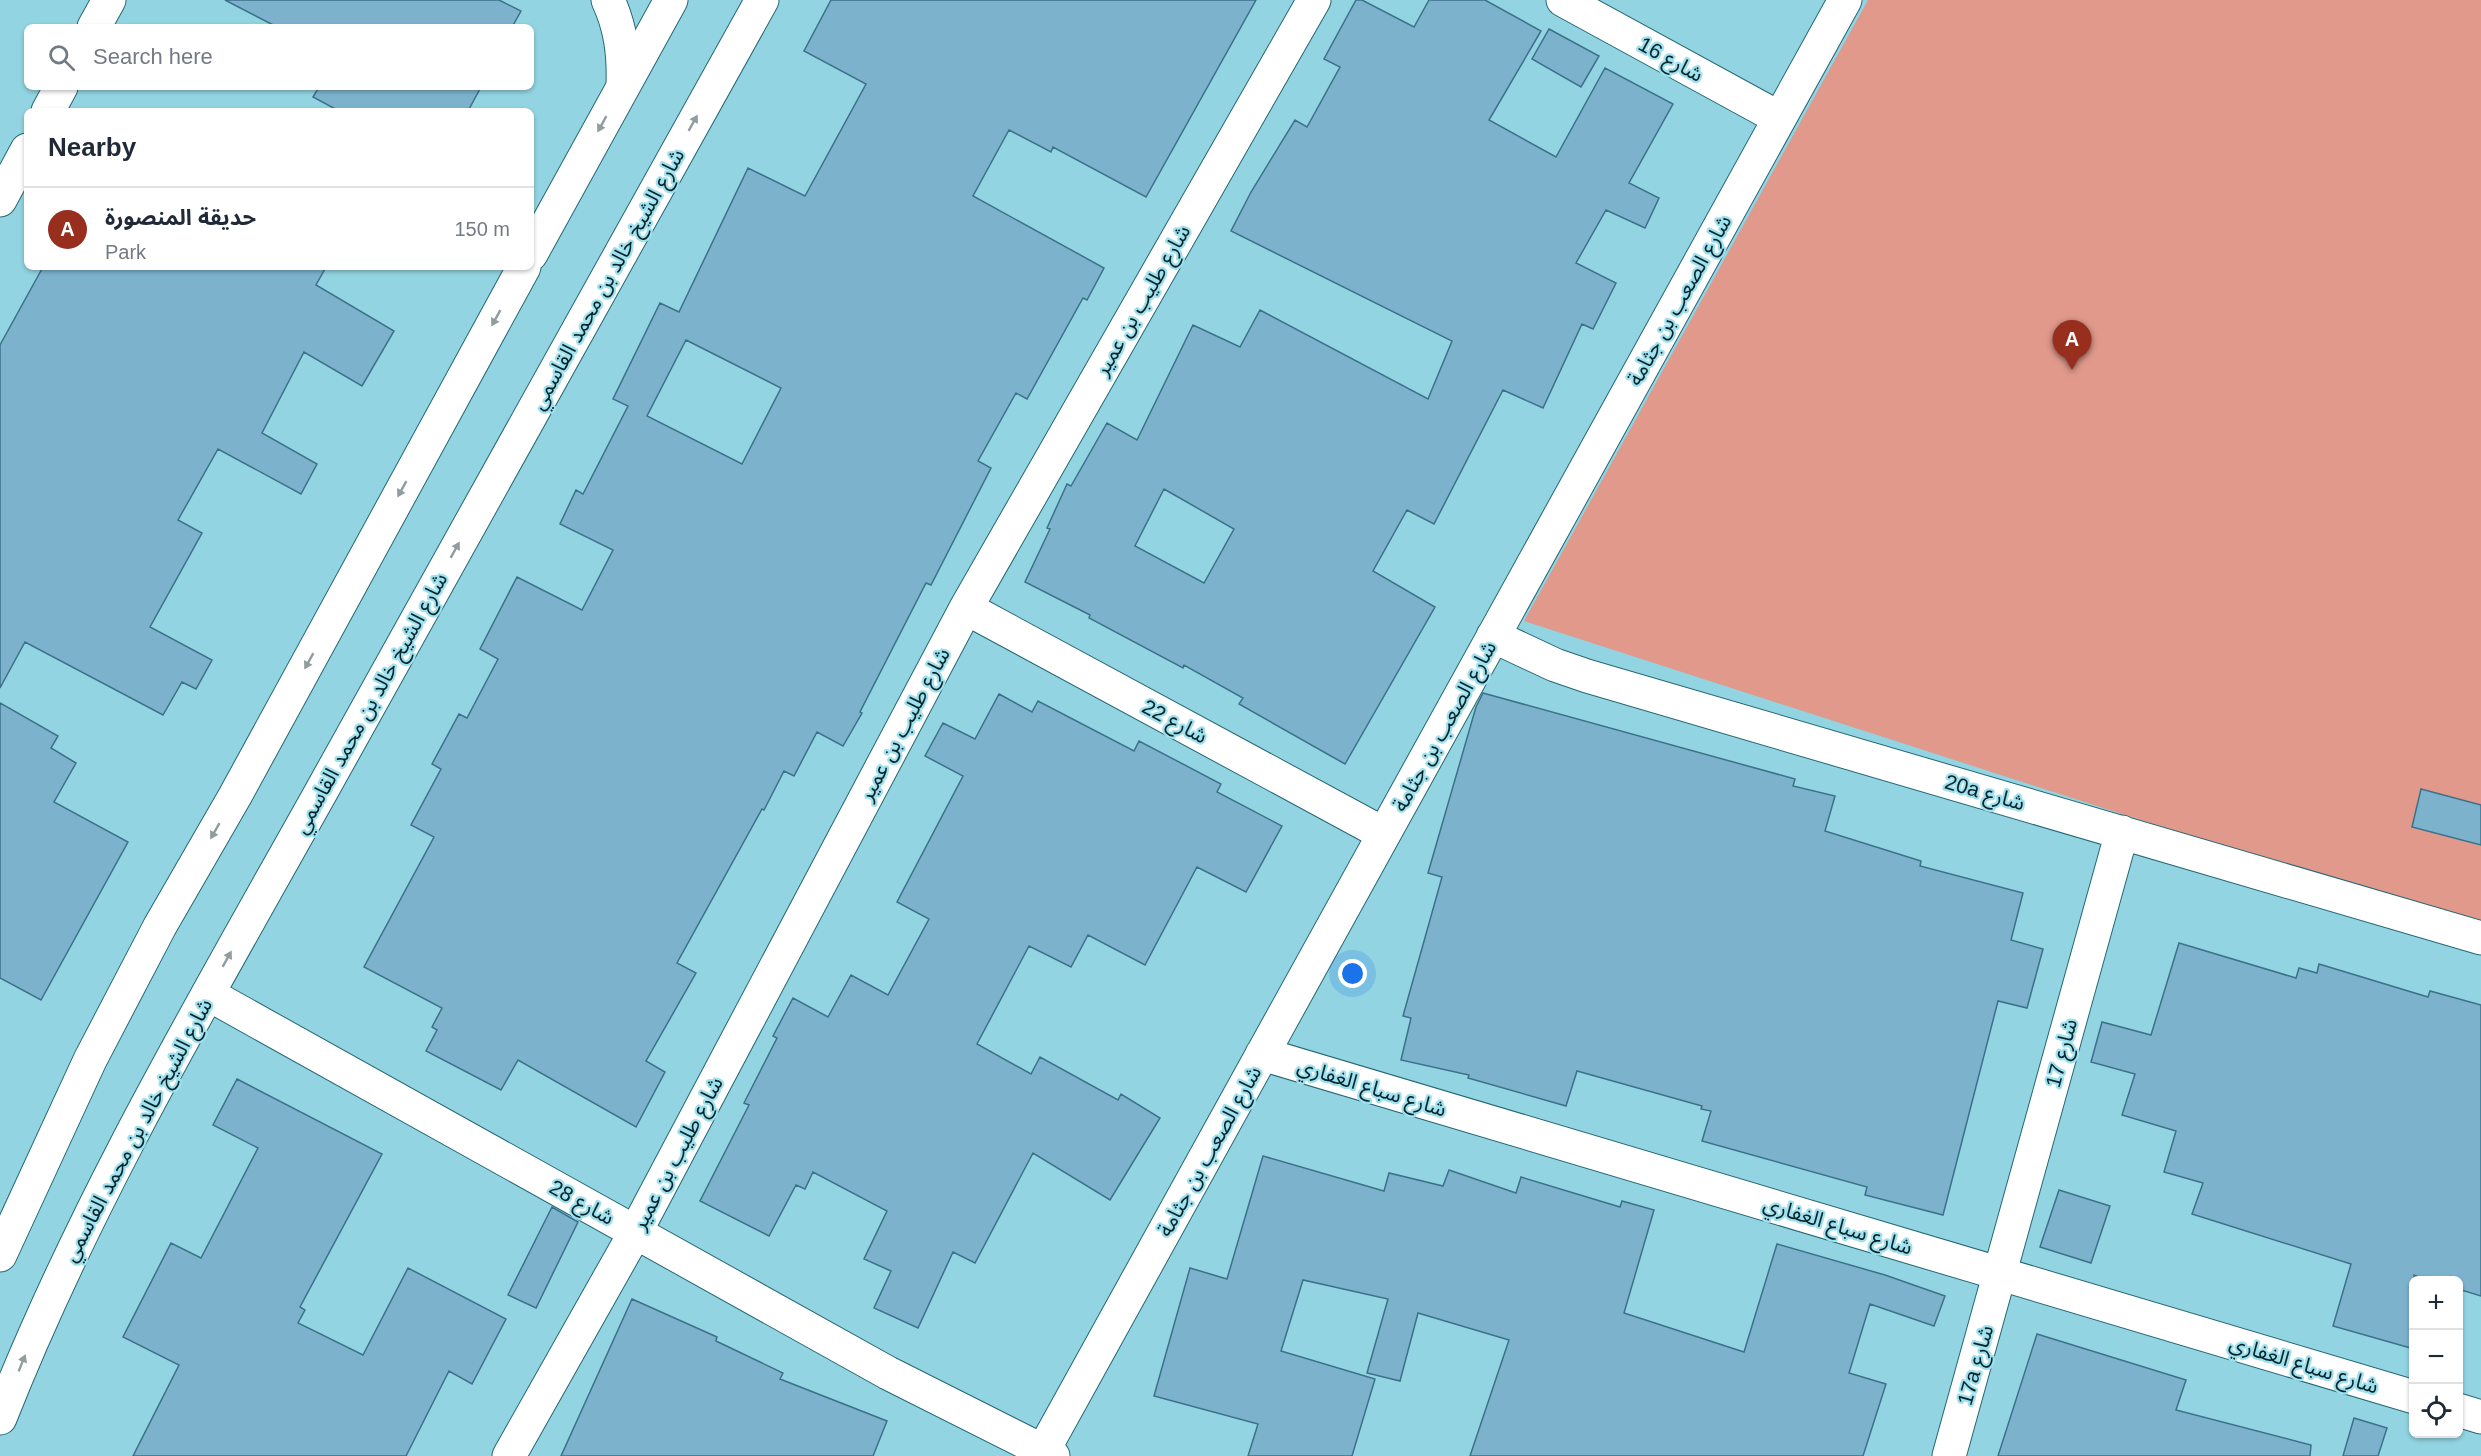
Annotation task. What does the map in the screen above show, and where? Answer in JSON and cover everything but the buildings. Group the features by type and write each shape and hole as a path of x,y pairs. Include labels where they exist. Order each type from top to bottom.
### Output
{"street":[{"path":"96,24 109,0"},
{"path":"608,0 621,36 624,61 623,85"},
{"path":"534,248 671,0"},
{"name":"شارع الشيخ خالد بن محمد القاسمي","path":"0,1418 24,1356 66,1266 208,994 762,0"},
{"name":"شارع طليب بن عمير","path":"509,1456 636,1232 966,608 1314,0"},
{"name":"شارع 16","path":"1563,0 1779,118"},
{"name":"شارع الصعب بن جثامة","path":"1048,1454 1262,1054 1845,0"},
{"path":"50,108 60,90"},
{"path":"0,200 24,156"},
{"path":"0,1255 90,1060 160,926 235,796 522,270"},
{"name":"شارع 22","path":"966,608 1384,834"},
{"name":"20a شارع","path":"1493,636 1555,665 1587,676 2481,938"},
{"name":"شارع 17","path":"2001,1274 2122,832"},
{"name":"شارع 28","path":"208,994 888,1373 1048,1454"},
{"name":"شارع سباع الغفاري","path":"1262,1054 2409,1396"},
{"name":"17a شارع","path":"1949,1456 2001,1274"},
{"path":"2463,1412 2481,1417"}],"shaded area":[{"path":"1868,0 2481,0 2481,930 1524,621"}],"place":[{"name":"حديقة المنصورة","path":"2072,370"}]}
